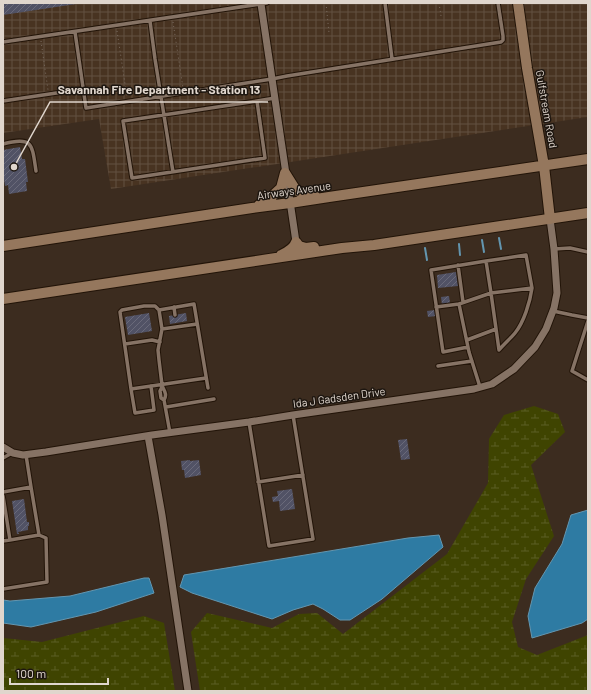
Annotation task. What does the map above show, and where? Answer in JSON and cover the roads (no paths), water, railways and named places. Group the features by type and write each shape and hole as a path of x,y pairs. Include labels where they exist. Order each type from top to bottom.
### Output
{"main road":[{"name":"Gulfstream Road","path":"518,3 527,68 544,166 550,219"},
{"name":"Airways Avenue","path":"3,246 588,159"},
{"path":"285,173 295,189 304,195 329,197"},
{"path":"252,208 268,200 281,188 285,173"},
{"path":"3,299 588,213"},
{"path":"275,258 290,250 295,246 296,242 299,246 306,248 325,245 342,248"}],"street":[{"path":"264,3 272,80 296,242"},
{"name":"Ida J Gadsden Drive","path":"3,447 12,453 23,455 474,389 492,384 514,369 535,347 546,329 553,311 557,293 550,219"},
{"path":"148,436 162,515 188,691"}],"lane":[{"path":"3,42 264,3"},
{"path":"385,3 392,59"},
{"path":"75,32 86,108 272,80 287,76 501,42 503,40 503,36 498,3"},
{"path":"150,21 173,172"},
{"path":"3,101 83,89"},
{"path":"257,101 265,158 132,178 123,121 275,98"},
{"path":"3,144 18,140 28,143 33,152 36,171"},
{"path":"554,249 570,248 588,252"},
{"path":"468,347 443,352 431,270 486,261 526,255 532,288 531,296 521,324 515,333 499,350 486,261"},
{"path":"458,266 466,340 480,387"},
{"path":"436,307 461,303 491,293 532,288"},
{"path":"159,310 194,304 208,388"},
{"path":"151,386 154,410 135,413 120,312 122,310 144,306 155,306 159,310 162,329 158,350 162,386 160,391 166,407 170,433"},
{"path":"174,307 176,315"},
{"path":"553,311 588,320 572,371 588,380"},
{"path":"162,329 177,325 197,324"},
{"path":"466,340 496,329"},
{"path":"125,344 152,340 160,342"},
{"path":"438,366 472,361"},
{"path":"131,389 162,386 206,378"},
{"path":"166,407 214,399"},
{"path":"248,422 269,546 313,539 293,415"},
{"path":"3,458 12,453"},
{"path":"26,454 39,535"},
{"path":"258,482 303,475"},
{"path":"3,492 31,487"},
{"path":"3,496 10,540"},
{"path":"3,541 39,535 46,538 48,582 3,589"}],"water":[{"path":"588,510 588,619 582,623 532,638 528,616 535,588 562,544 571,515"},
{"path":"439,535 443,547 382,599 350,620 340,620 313,604 293,610 272,619 192,593 180,587 184,575 408,538"},
{"path":"149,578 154,593 96,612 31,627 3,623 3,600 10,601 70,596"}],"waterway":[{"path":"499,238 501,249"},
{"path":"482,240 484,252"},
{"path":"459,244 460,255"},
{"path":"425,248 427,260"}],"place":[{"name":"Savannah Fire Department - Station 13","path":"14,167"}]}
